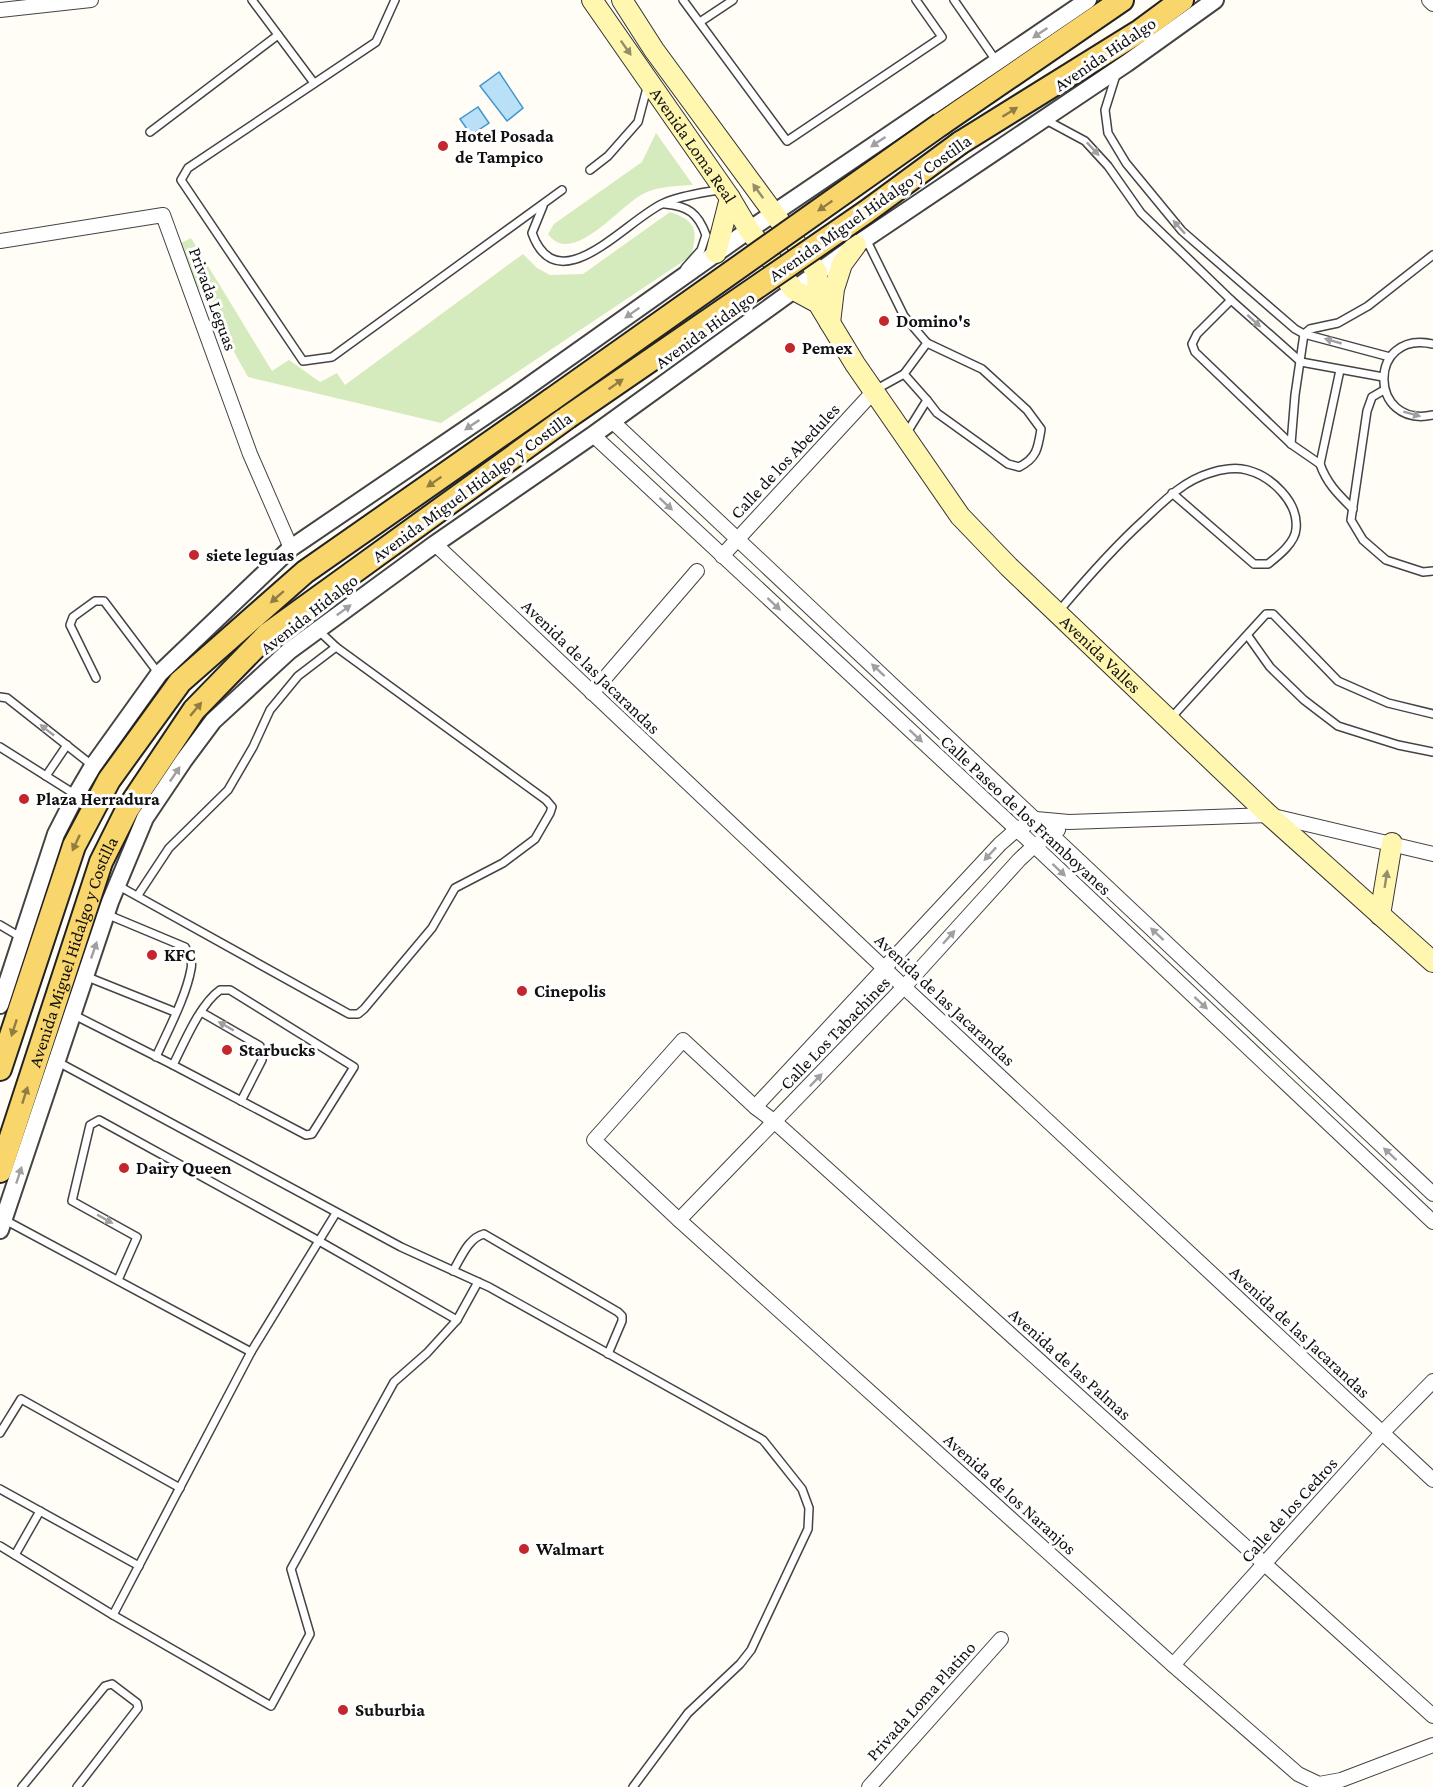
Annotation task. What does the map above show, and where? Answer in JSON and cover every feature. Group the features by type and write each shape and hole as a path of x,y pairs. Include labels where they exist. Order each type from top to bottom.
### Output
{"main road":[{"name":"Avenida Loma Real","path":"592,0 650,76 749,230 794,290"},
{"name":"Avenida Loma Real","path":"622,0 654,55 818,272"},
{"name":"Avenida Miguel Hidalgo y Costilla","path":"0,1069 74,846 109,780 180,682 305,572 941,124 1122,0"},
{"name":"Avenida Miguel Hidalgo y Costilla","path":"0,1171 101,862 136,814 194,710 268,633 568,417 866,212 960,143 1140,31 1182,0"},
{"path":"720,250 727,194"},
{"path":"830,323 834,289 842,264 861,241"},
{"path":"794,290 818,303 818,272"},
{"name":"Avenida Valles","path":"818,303 855,364 960,516 1057,613 1269,815 1433,962"},
{"path":"1380,915 1392,843"}],"street":[{"path":"0,10 91,0"},
{"path":"0,1005 56,834 93,766 159,674 291,548 506,402 749,230 1088,0"},
{"name":"Avenida Hidalgo","path":"1,1223 117,885 136,814 184,760 213,722 289,651 435,544 593,435 861,241 1118,70 1215,0"},
{"path":"1429,0 1433,4"},
{"path":"794,200 794,209 806,232 825,255 837,258"},
{"name":"Privada Leguas","path":"0,241 163,215 250,454 291,548"},
{"path":"720,250 733,252 752,273 769,296 770,307"},
{"name":"Calle de los Abedules","path":"722,556 875,390"},
{"name":"Calle Paseo de los Framboyanes","path":"612,421 1433,1194"},
{"name":"Calle Paseo de los Framboyanes","path":"593,435 1433,1222"},
{"path":"647,485 661,466"},
{"name":"Avenida de las Jacarandas","path":"435,544 904,987 1433,1480"},
{"path":"592,693 697,571"},
{"path":"1036,819 1069,822 1269,815 1433,854"},
{"name":"Calle Los Tabachines","path":"755,1107 1000,844 1016,830 1036,819"},
{"name":"Calle Los Tabachines","path":"680,1220 904,987 1018,860 1069,822"},
{"name":"Avenida de las Palmas","path":"594,1140 683,1040 1433,1716"},
{"name":"Avenida de los Naranjos","path":"594,1140 1173,1665 1298,1774 1319,1784 1341,1780 1433,1745"},
{"name":"Calle de los Cedros","path":"1173,1665 1382,1433 1433,1381"},
{"name":"Privada Loma Platino","path":"869,1787 1001,1639"}],"lane":[{"path":"252,0 314,83"},
{"path":"395,0 376,42 188,168 181,180 303,361 332,357 562,190"},
{"path":"683,0 787,141 942,37 916,0"},
{"path":"700,22 733,0"},
{"path":"954,0 998,62"},
{"path":"150,132 278,35"},
{"path":"1118,70 1109,91 1105,110 1108,133 1126,163 1182,231 1295,329 1304,334 1390,357"},
{"path":"590,170 608,156 638,122 650,76"},
{"path":"1044,119 1085,141 1108,166 1141,213 1231,300 1301,362 1383,377"},
{"path":"544,203 532,233 537,246 548,256 559,261 576,261 662,203 692,195 727,194"},
{"path":"662,203 680,205 692,211 702,223 706,235 701,250 667,288"},
{"path":"861,241 904,316 927,342 982,369 1028,410 1041,429 1038,446 1031,461 1019,467 1008,464 937,413 904,374"},
{"path":"1291,444 1304,334 1310,329 1338,323 1368,306 1433,255"},
{"path":"1231,300 1197,334 1192,344 1195,352 1291,444 1320,464"},
{"path":"875,390 904,374 927,342"},
{"path":"1433,344 1410,343 1399,348 1390,357 1383,377 1384,390 1399,410 1410,416 1433,415"},
{"path":"1340,370 1320,464 1324,478 1331,488 1353,509"},
{"path":"1384,390 1372,397 1367,411 1351,520 1363,540 1386,560 1423,572 1433,571"},
{"path":"904,436 927,400"},
{"path":"1057,613 1113,548 1172,493 1210,472 1227,469 1247,470 1269,480 1293,504 1297,530 1290,542 1268,564 1254,564 1172,493"},
{"path":"96,678 70,625 73,617 95,601 104,601 159,674"},
{"path":"1169,720 1266,614 1273,614 1338,681 1388,703 1433,714"},
{"path":"117,885 349,1014 358,1014 432,928 455,888 503,863 535,838 552,807 546,800 336,647 318,630"},
{"path":"1248,636 1270,667 1304,700 1338,726 1398,746 1433,752"},
{"path":"138,895 169,848 228,790 253,747 270,710 298,676 336,647"},
{"path":"0,697 7,698 93,766"},
{"path":"46,776 67,745"},
{"path":"0,747 95,807"},
{"path":"106,914 185,947 190,956 192,967 176,1012 156,1057"},
{"path":"0,925 22,938"},
{"path":"85,976 176,1012"},
{"path":"72,1014 306,1135 312,1134 354,1067 230,990 219,990 213,994 173,1065"},
{"path":"201,1012 260,1046 262,1060 241,1101"},
{"path":"56,1061 336,1213 401,1247 478,1282 764,1440 802,1489 809,1508 808,1528 751,1650 740,1664 688,1713 633,1787"},
{"path":"118,1280 137,1237 72,1201 90,1125 99,1120 319,1240 457,1320"},
{"path":"113,1615 251,1352 336,1213"},
{"path":"1,1223 118,1280 251,1352"},
{"path":"453,1271 471,1241 484,1234 618,1312 622,1316 622,1321 608,1354"},
{"path":"0,1546 113,1615 271,1706 310,1634 291,1569 394,1382 427,1353 457,1320 478,1282"},
{"path":"0,1433 21,1399 180,1488"},
{"path":"0,1489 139,1566"},
{"path":"15,1555 40,1511"},
{"path":"22,1787 105,1686 112,1684 137,1703 138,1708 77,1787"}],"green space":[{"path":"656,133 693,185 649,191 596,231 570,244 558,243 548,234 554,224 642,162"},
{"path":"670,212 686,219 693,228 695,233 691,256 441,423 248,377 175,246 191,238 272,371 289,360 320,382 337,373 345,385 523,254 537,268 550,275 583,274"}],"water":[{"path":"499,72 523,108 507,121 480,86"},
{"path":"478,107 489,123 471,135 460,119"}],"place":[{"name":"Hotel Posada de Tampico","path":"443,146"},
{"name":"Domino's","path":"884,321"},
{"name":"Pemex","path":"790,348"},
{"name":"siete leguas","path":"194,555"},
{"name":"Plaza Herradura","path":"24,799"},
{"name":"KFC","path":"152,955"},
{"name":"Cinepolis","path":"522,991"},
{"name":"Starbucks","path":"227,1050"},
{"name":"Dairy Queen","path":"124,1168"},
{"name":"Walmart","path":"524,1549"},
{"name":"Suburbia","path":"343,1710"}]}
